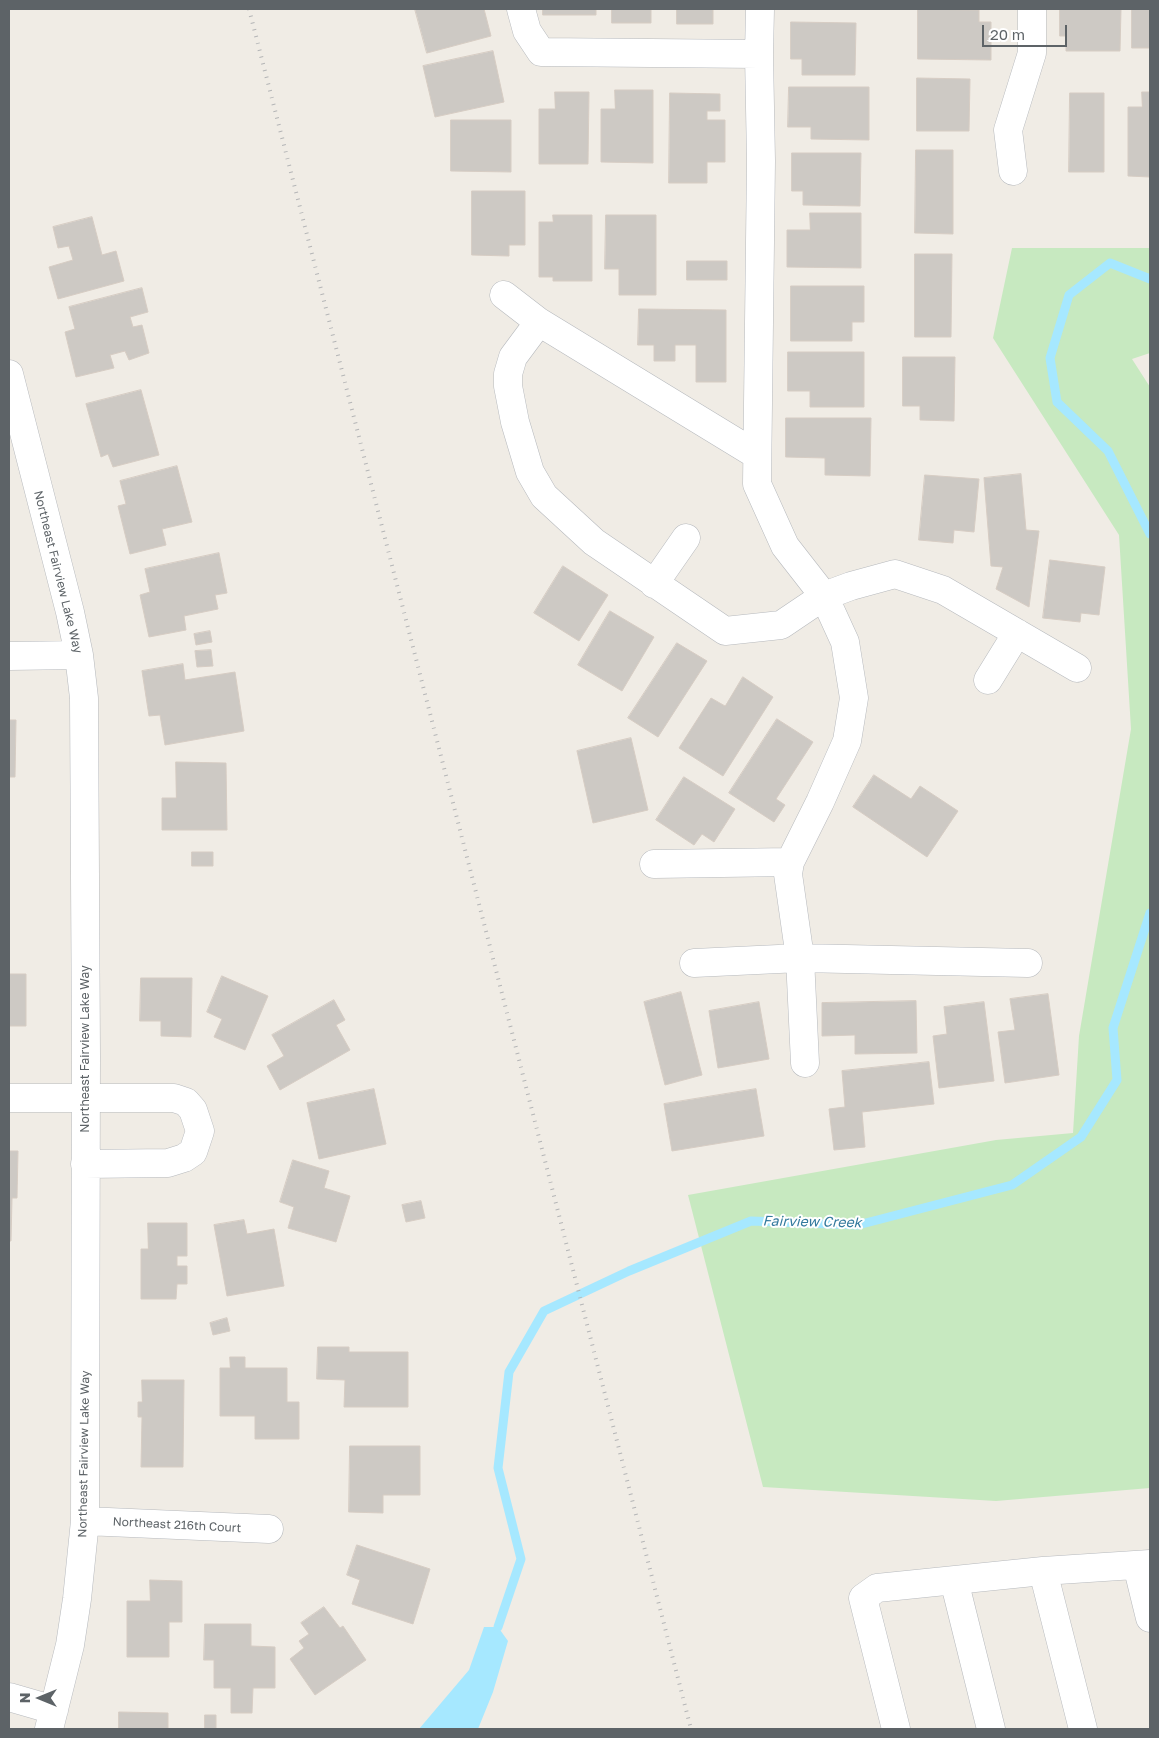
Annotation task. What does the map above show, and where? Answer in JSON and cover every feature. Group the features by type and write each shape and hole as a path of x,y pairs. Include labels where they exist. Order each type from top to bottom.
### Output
{"street":[{"path":"521,9 527,31 541,52 759,54"},
{"path":"760,9 761,161 757,484 785,546 824,596 844,642 854,698 847,741 820,802 790,862 788,874 800,958 805,1063"},
{"path":"1013,171 1008,130 1032,53 1032,9"},
{"path":"504,295 539,322 757,455"},
{"path":"539,322 513,357 508,374 508,386 515,422 530,472 544,496 594,542 725,632 781,624 824,596 851,586 895,574 943,590 1077,668"},
{"name":"Northeast Fairview Lake Way","path":"9,374 70,612 79,656 84,698 86,1098 84,1521 78,1589 70,1645 51,1720"},
{"path":"654,584 686,538"},
{"path":"988,680 1017,633"},
{"path":"9,656 79,656"},
{"path":"654,864 790,862"},
{"path":"694,963 800,958 1028,963"},
{"path":"9,1098 174,1098 186,1102 194,1110 200,1131 193,1152 184,1158 168,1163 86,1164"},
{"name":"Northeast 216th Court","path":"84,1521 269,1529"},
{"path":"896,1729 862,1598 877,1588 1043,1571 1144,1565 1150,1618"},
{"path":"1043,1571 1083,1729"},
{"path":"954,1580 991,1729"},
{"path":"9,1697 51,1720"}],"green space":[{"path":"1012,248 1150,248 1150,353 1132,359 1150,387 1150,1488 996,1501 763,1487 688,1195 996,1140 1073,1133 1079,1036 1131,729 1119,535 993,338"}],"water":[{"path":"484,1627 498,1627 508,1641 493,1692 478,1729 419,1729 469,1670"}],"building":[{"path":"415,9 484,9 491,36 427,53"},
{"path":"543,9 596,9 596,15 543,15"},
{"path":"612,9 651,9 651,23 612,23"},
{"path":"677,9 713,9 713,24 677,24"},
{"path":"918,9 979,10 979,22 991,22 991,60 918,59"},
{"path":"1060,9 1121,9 1120,51 1066,51 1066,36 1060,36"},
{"path":"1132,9 1150,9 1150,48 1132,48"},
{"path":"791,22 856,23 855,75 802,75 802,59 791,59"},
{"path":"493,51 504,102 435,117 423,66"},
{"path":"917,78 970,79 969,131 917,131"},
{"path":"789,87 869,87 869,140 811,139 811,127 788,127"},
{"path":"615,90 653,90 653,163 601,162 601,109 615,109"},
{"path":"555,92 589,92 588,164 539,164 539,109 555,109"},
{"path":"1142,92 1150,92 1150,177 1128,176 1128,107 1142,107"},
{"path":"670,93 720,94 720,111 707,111 707,120 725,120 725,162 707,162 707,183 669,183"},
{"path":"1070,93 1104,93 1104,172 1069,172"},
{"path":"451,120 511,120 511,172 451,171"},
{"path":"916,150 953,150 953,234 915,233"},
{"path":"792,153 861,153 860,206 803,205 803,191 792,191"},
{"path":"472,191 525,191 525,245 509,245 509,256 472,255"},
{"path":"810,213 861,213 861,268 787,267 787,230 810,230"},
{"path":"553,215 592,215 592,281 553,281 553,277 539,277 539,222 553,222"},
{"path":"606,215 656,215 656,295 619,295 619,269 605,269"},
{"path":"92,217 102,255 116,251 124,281 58,299 49,267 73,260 69,246 58,248 53,227"},
{"path":"915,254 952,254 951,337 915,337"},
{"path":"687,261 727,261 727,280 687,280"},
{"path":"791,286 864,286 864,322 852,322 852,341 791,341"},
{"path":"142,288 148,312 130,317 133,327 142,325 149,353 129,360 125,351 110,355 114,368 76,377 65,332 75,329 69,307"},
{"path":"639,309 726,310 726,382 696,382 696,345 675,345 675,361 654,361 654,345 638,345"},
{"path":"788,352 864,352 864,407 810,407 810,391 788,391"},
{"path":"903,357 955,357 954,421 920,420 920,406 903,406"},
{"path":"141,390 159,455 113,467 108,454 101,457 86,404"},
{"path":"786,418 871,418 870,476 825,475 825,458 786,457"},
{"path":"177,466 192,522 162,529 166,545 130,554 118,506 126,504 120,481"},
{"path":"1021,474 1026,530 1039,531 1029,607 996,589 1003,567 991,566 984,478"},
{"path":"925,475 979,479 974,532 954,530 953,543 919,540"},
{"path":"219,553 227,593 215,595 218,609 184,616 186,630 149,637 140,595 150,592 145,569"},
{"path":"1050,560 1105,567 1099,615 1081,613 1080,622 1043,618"},
{"path":"563,566 608,595 579,641 534,613"},
{"path":"610,611 654,637 622,691 578,665"},
{"path":"210,631 212,642 196,645 194,634"},
{"path":"677,643 707,661 658,737 628,718"},
{"path":"211,650 213,666 197,667 195,651"},
{"path":"183,664 185,680 235,672 244,731 165,745 160,715 149,716 142,671"},
{"path":"743,677 773,697 723,776 679,748 711,698 725,706"},
{"path":"777,719 813,742 776,799 785,805 774,822 729,793"},
{"path":"9,720 16,720 15,777 9,777"},
{"path":"631,738 648,810 593,823 577,751"},
{"path":"176,762 226,763 227,830 162,830 162,798 176,798"},
{"path":"874,775 911,799 920,786 958,811 927,857 853,807"},
{"path":"684,777 735,809 714,842 702,834 694,845 656,820"},
{"path":"192,852 213,852 213,866 192,866"},
{"path":"9,974 26,974 26,1026 9,1026"},
{"path":"222,976 268,996 245,1050 214,1037 222,1019 207,1012"},
{"path":"141,978 192,978 191,1037 161,1036 161,1021 140,1021"},
{"path":"681,992 702,1075 665,1085 644,1002"},
{"path":"1048,994 1059,1075 1005,1083 998,1032 1015,1030 1010,999"},
{"path":"334,1000 345,1020 336,1025 350,1050 280,1090 267,1066 284,1056 272,1035"},
{"path":"916,1001 917,1053 855,1054 855,1035 822,1036 822,1003"},
{"path":"759,1002 769,1059 718,1068 709,1011"},
{"path":"984,1002 994,1081 939,1088 933,1036 947,1034 944,1007"},
{"path":"929,1062 934,1104 862,1112 865,1147 834,1150 829,1109 845,1107 842,1071"},
{"path":"374,1089 386,1144 319,1159 307,1103"},
{"path":"756,1089 764,1136 672,1151 664,1104"},
{"path":"9,1151 18,1151 17,1198 12,1198 11,1241 9,1241"},
{"path":"293,1160 329,1171 324,1188 350,1196 336,1242 288,1228 294,1207 280,1202"},
{"path":"421,1201 425,1218 406,1222 402,1205"},
{"path":"244,1220 247,1234 274,1229 284,1286 227,1296 214,1225"},
{"path":"148,1223 187,1223 187,1256 177,1256 177,1266 187,1266 187,1284 177,1284 176,1299 141,1299 141,1249 148,1249"},
{"path":"227,1318 230,1331 213,1335 210,1323"},
{"path":"318,1347 349,1347 349,1352 408,1352 408,1407 344,1407 345,1380 317,1379"},
{"path":"230,1357 245,1357 245,1368 287,1368 287,1402 299,1402 299,1439 255,1439 255,1416 220,1416 220,1368 230,1368"},
{"path":"142,1380 184,1380 183,1467 141,1467 142,1417 138,1417 138,1402 142,1402"},
{"path":"350,1446 420,1446 420,1495 383,1495 383,1513 349,1512"},
{"path":"357,1545 430,1569 413,1624 352,1604 360,1580 347,1575"},
{"path":"150,1580 182,1581 182,1622 169,1622 169,1657 127,1657 127,1601 150,1601"},
{"path":"324,1607 340,1628 343,1626 366,1660 315,1695 290,1659 304,1648 299,1641 309,1634 301,1623"},
{"path":"205,1624 251,1624 251,1646 275,1647 275,1688 253,1688 252,1713 231,1713 231,1688 214,1688 214,1660 204,1660"},
{"path":"119,1712 168,1713 168,1729 119,1729"},
{"path":"205,1715 216,1715 216,1729 205,1729"}],"waterway":[{"name":"Fairview Creek","path":"1150,279 1110,263 1069,295 1050,358 1057,402 1108,451 1150,534"},
{"name":"Fairview Creek","path":"498,1627 521,1559 498,1468 509,1372 544,1311 629,1271 751,1221 858,1225 1012,1185 1081,1137 1117,1080 1113,1028 1150,913"}],"railway":[{"path":"249,9 691,1729"}]}
